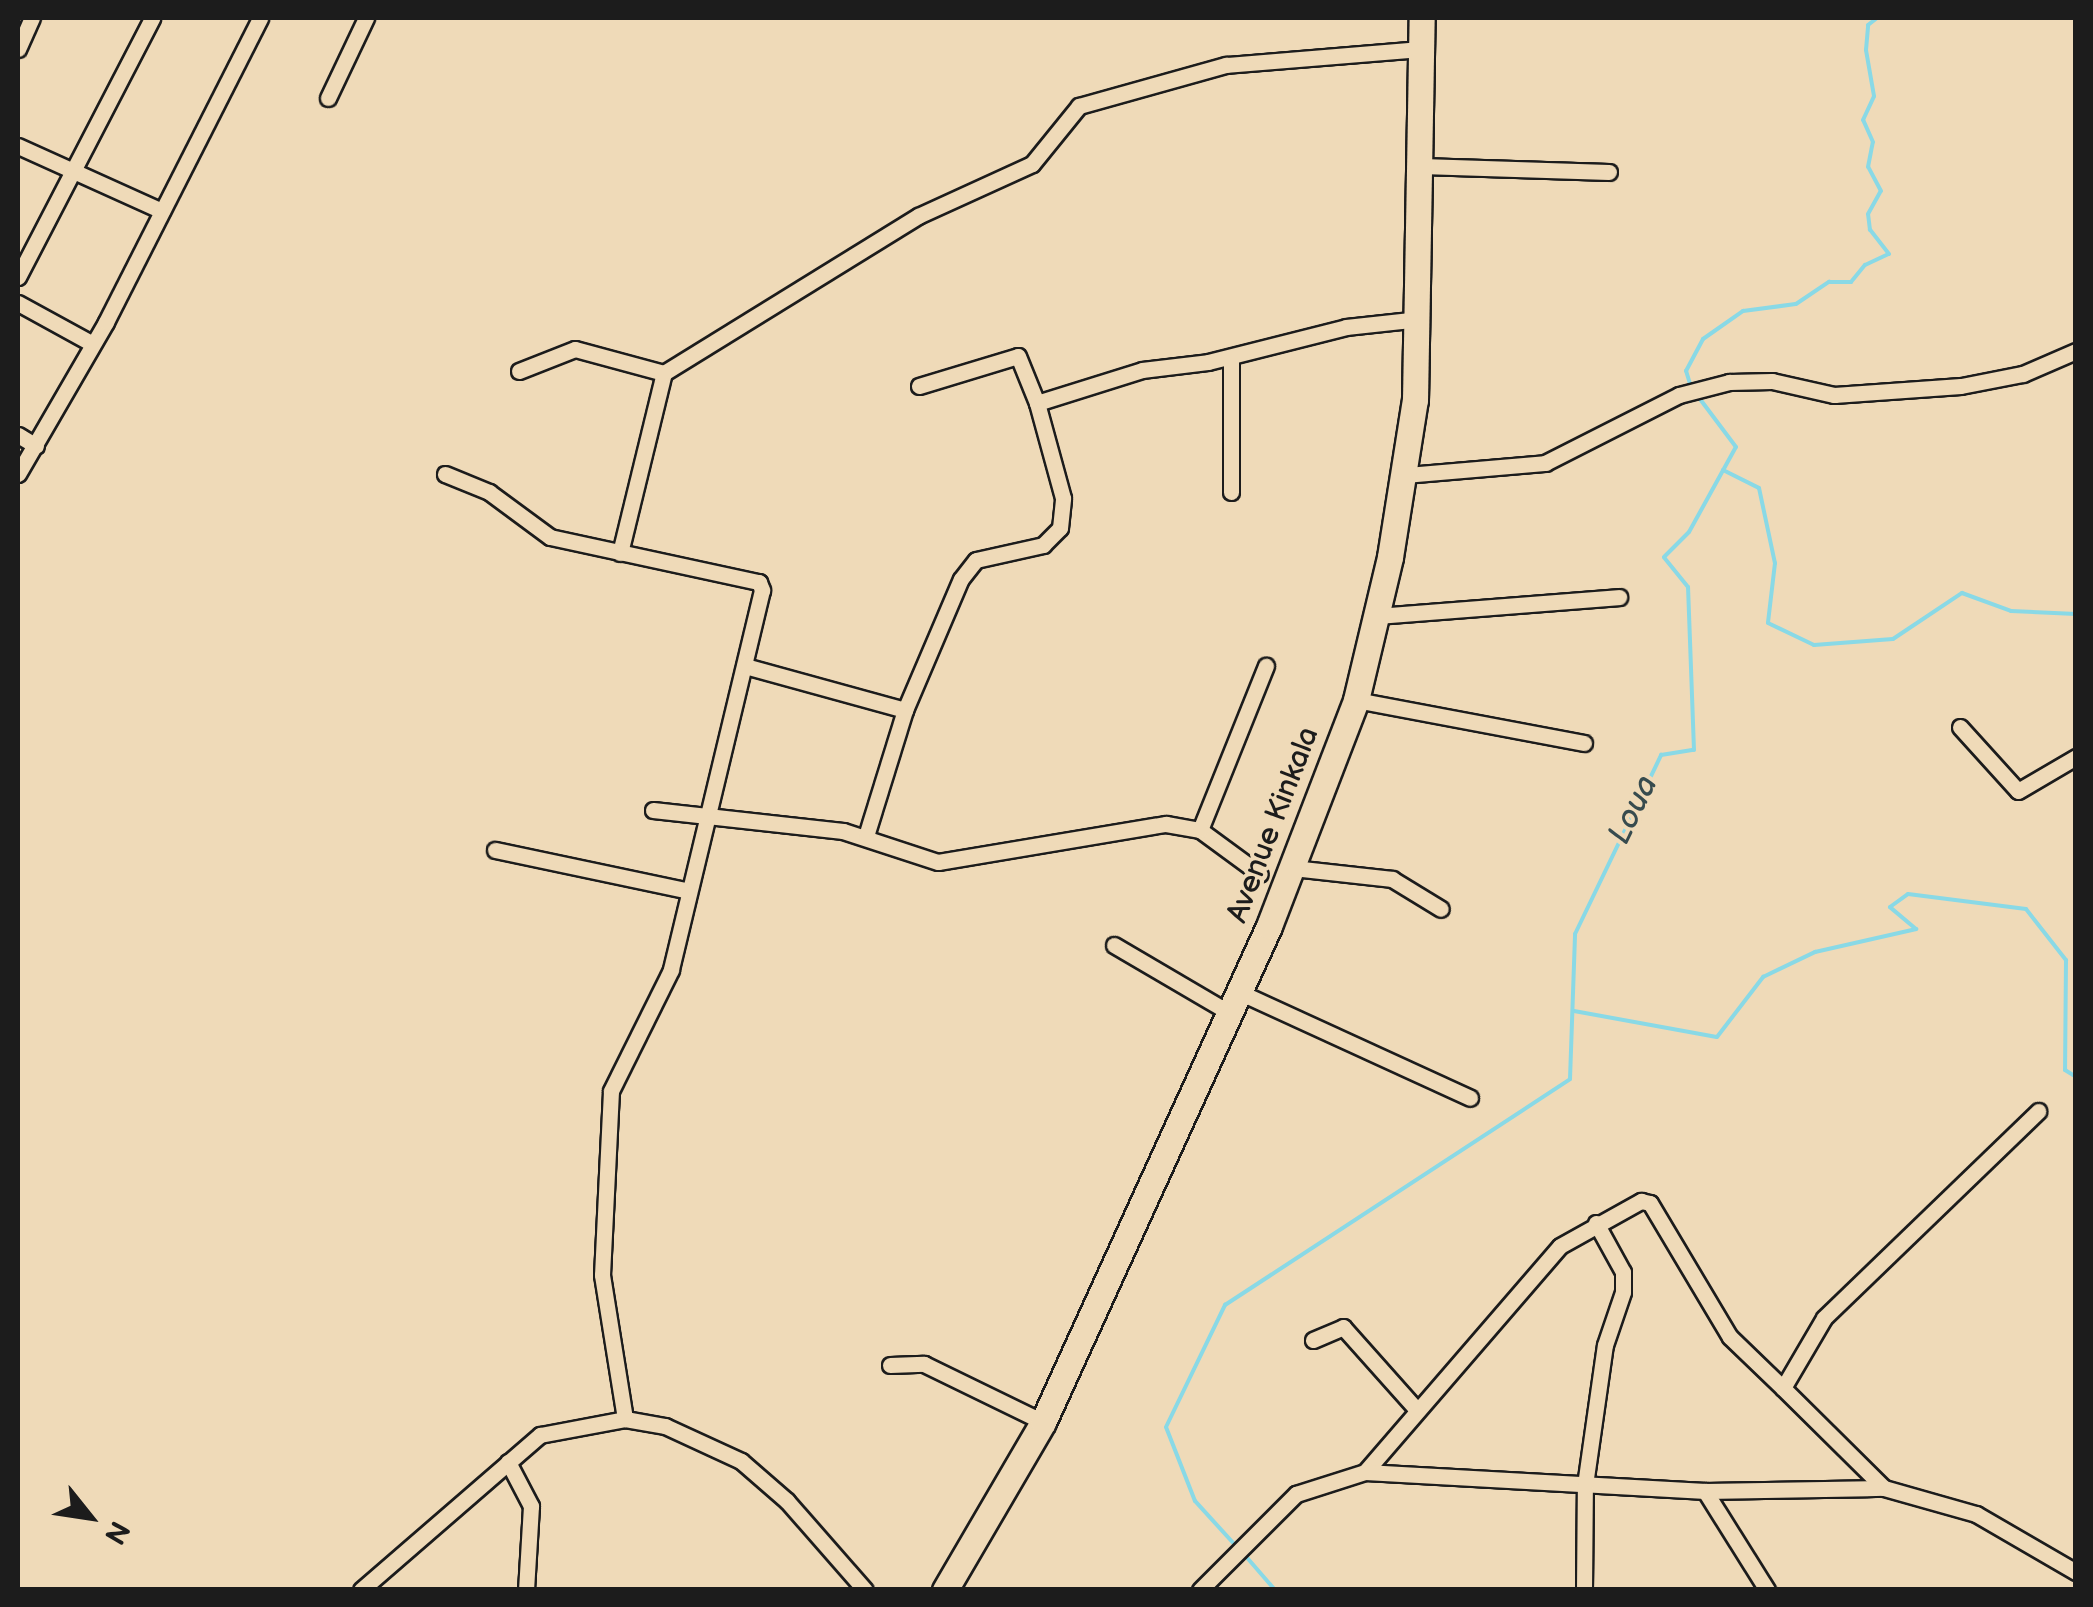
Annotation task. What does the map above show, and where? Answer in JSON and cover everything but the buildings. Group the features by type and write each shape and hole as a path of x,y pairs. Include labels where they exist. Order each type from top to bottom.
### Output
{"main road":[{"name":"Avenue Kinkala","path":"945,1590 1043,1422 1293,868 1356,700 1378,616 1406,475 1420,319 1422,18"}],"street":[{"path":"18,277 152,18"},
{"path":"18,474 94,344 260,18"},
{"path":"328,98 366,18"},
{"path":"18,48 25,27"},
{"path":"620,553 664,373 918,216 1032,164 1079,106 1226,65 1422,49"},
{"path":"18,146 162,211"},
{"path":"1421,166 1608,172"},
{"path":"18,303 94,344"},
{"path":"1037,403 1142,370 1230,357 1346,327 1420,319"},
{"path":"519,371 575,349 664,373"},
{"path":"1406,475 1545,463 1679,395 1701,388 1772,380 1834,395 1962,386 2023,374 2076,352"},
{"path":"866,836 905,710 960,579 976,560 1043,545 1060,528 1063,498 1037,403 1018,356 919,386"},
{"path":"1230,357 1231,492"},
{"path":"18,435 36,446"},
{"path":"445,474 489,492 550,536 759,582 745,666 672,970 612,1091 602,1276 625,1419"},
{"path":"1378,616 1619,597"},
{"path":"745,666 905,710"},
{"path":"1200,830 1266,666"},
{"path":"1356,700 1584,742"},
{"path":"1960,727 2018,792 2076,757"},
{"path":"653,810 866,836 938,862 1148,824 1200,830 1260,874"},
{"path":"494,850 689,891"},
{"path":"1293,868 1392,879 1441,909"},
{"path":"1114,945 1234,1002 1470,1098"},
{"path":"1783,1388 1824,1318 2038,1111"},
{"path":"1365,1472 1416,1408 1550,1257 1596,1223 1640,1200 1650,1203 1730,1338 1884,1488"},
{"path":"1584,1590 1585,1485 1605,1345 1623,1292 1623,1272 1596,1223"},
{"path":"1313,1340 1342,1328 1416,1408"},
{"path":"890,1364 924,1364 1043,1422"},
{"path":"360,1590 508,1462 560,1428 625,1419 700,1438 740,1461 787,1501 865,1590"},
{"path":"508,1462 531,1506 526,1590"},
{"path":"1200,1590 1248,1535 1296,1494 1365,1472 1705,1491 1884,1488 1976,1514 2071,1569 2076,1550"},
{"path":"1705,1491 1768,1590"}],"waterway":[{"name":"Loua","path":"1691,387 1686,371 1703,339 1743,311 1796,304 1829,282 1851,282 1865,265 1889,254 1870,230 1868,214 1881,191 1868,167 1873,142 1863,120 1874,96 1866,50 1868,25 1877,18"},
{"name":"Loua","path":"1236,1546 1195,1501 1166,1427 1225,1305 1570,1079 1575,934 1661,755 1694,750 1688,587 1664,557 1689,532 1736,447 1697,395"},
{"path":"1723,470 1759,488 1775,563 1768,623 1814,645 1893,639 1962,593 2011,611 2076,614"},
{"path":"1574,1011 1717,1037 1763,977 1815,952 1916,929 1890,907 1908,894 2026,909 2066,960 2065,1070 2076,1077"},
{"name":"Loua","path":"1243,1553 1275,1590"}]}
